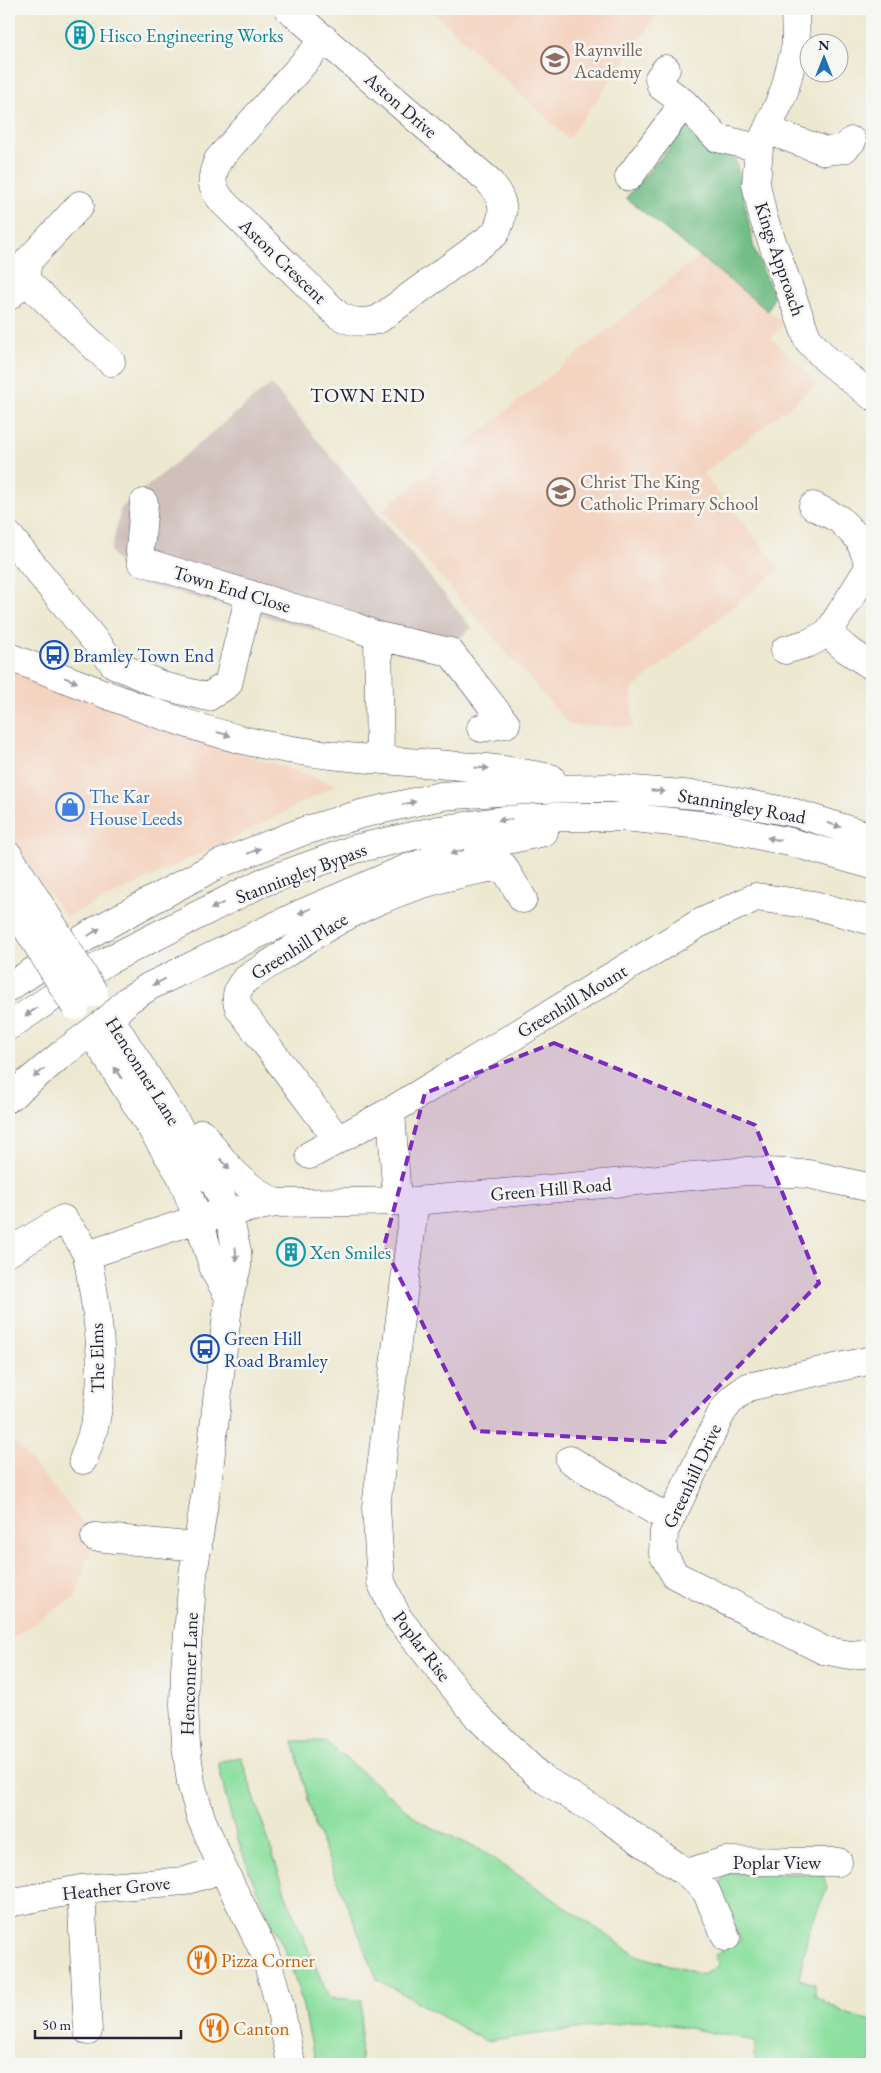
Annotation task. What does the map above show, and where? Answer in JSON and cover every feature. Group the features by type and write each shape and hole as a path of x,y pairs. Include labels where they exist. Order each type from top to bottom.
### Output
{"street":[{"name":"Aston Drive","path":"289,9 488,180 497,191 503,208"},
{"name":"Kings Approach","path":"795,9 796,44 784,92 763,139 756,184 763,217 808,340 827,360 872,396"},
{"name":"Aston Crescent","path":"325,39 218,160 212,184 224,202 338,315 348,321 361,323 379,319 495,234 501,221 503,208"},
{"path":"666,69 659,78 661,86 684,104 717,138 763,139 825,151 844,149 852,141"},
{"path":"629,177 684,104"},
{"path":"80,205 28,261 17,288 111,362"},
{"name":"Town End Close","path":"144,503 141,561 353,626 378,636 450,652 503,723"},
{"path":"785,650 809,643 828,633 870,566 859,540 838,519 814,506"},
{"path":"9,536 114,664 163,686 208,697 228,684 250,594"},
{"path":"828,633 846,649 872,666"},
{"path":"378,636 380,759"},
{"path":"9,657 196,726 240,739 324,754 497,769 609,788"},
{"name":"Stanningley Road","path":"609,788 707,796 795,813 872,837"},
{"name":"Stanningley Bypass","path":"9,987 97,930 159,895 219,864 304,830 361,814 441,796 541,789 609,788"},
{"path":"9,1098 62,1054 101,1026 128,1000 150,986 300,914 405,869 461,850 624,816"},
{"name":"Stanningley Road","path":"624,816 719,827 790,842 872,865"},
{"name":"Stanningley Bypass","path":"9,1026 107,961 261,883 356,850 439,830 504,820 624,816"},
{"name":"Henconner Lane","path":"9,856 45,935 101,1026 181,1176 198,1219 215,1272 229,1297"},
{"name":"Greenhill Place","path":"338,1140 239,1008 236,1000 240,985 246,979 342,918 396,894 449,876 503,866 523,899"},
{"name":"Greenhill Mount","path":"310,1154 391,1111 698,924 756,897 814,905 872,921"},
{"name":"Henconner Lane","path":"9,900 45,935"},
{"name":"Henconner Lane","path":"101,1026 147,1075 216,1186 228,1212 236,1251 237,1267 229,1297 185,1669 186,1745 191,1783 201,1818 223,1869 266,1954 280,2006 291,2064"},
{"path":"147,1075 176,1099 221,1159 242,1182 258,1194 276,1203"},
{"path":"391,1111 406,1201"},
{"name":"Green Hill Road","path":"228,1212 276,1203 406,1201 748,1171 808,1174 872,1188"},
{"name":"Poplar Rise","path":"406,1201 376,1507 381,1582 398,1618 478,1717 540,1778 607,1818 687,1873 706,1891 726,1937"},
{"path":"87,1255 198,1219 228,1212"},
{"name":"The Elms","path":"9,1252 63,1219 78,1238 87,1255 94,1293 101,1370 96,1419 83,1460"},
{"name":"Greenhill Drive","path":"872,1360 748,1387 734,1398 722,1412 664,1532 663,1554 675,1575 823,1650 850,1655 872,1653"},
{"path":"570,1460 670,1520"},
{"path":"96,1536 198,1547"},
{"name":"Poplar View","path":"687,1873 725,1862 838,1862"},
{"name":"Heather Grove","path":"9,1904 81,1889 184,1881 223,1869"},
{"path":"81,1889 88,2032"}],"highlighted area":[{"path":"554,1043 755,1125 819,1283 665,1442 476,1431 384,1246 425,1093"}],"shaded area":[{"name":"Raynville Academy","path":"430,9 662,9 568,139"},
{"name":"Christ The King Catholic Primary School","path":"701,255 784,324 771,338 819,383 703,474 780,568 632,689 633,727 570,725 382,510"},
{"path":"271,384 472,628 430,661 129,580 111,551 121,508"},
{"path":"9,671 336,785 250,830 66,917 9,841"},
{"path":"9,1435 95,1537 75,1597 9,1640"}],"green space":[{"path":"687,127 735,157 754,249 774,296 768,311 626,198"},
{"path":"293,1741 325,1741 422,1823 481,1850 636,1955 703,1975 719,1965 714,1955 741,1940 719,1897 719,1883 728,1873 823,1874 827,1888 808,1933 799,1979 815,1984 815,1996 847,2014 872,2021 872,2064 755,2064 755,2041 646,2020 485,2041 377,1979 315,1826"},
{"path":"241,1757 288,1901 329,1998 362,2000 360,2063 362,2064 325,2064 315,2059 292,1968 249,1872 226,1799 218,1762"}],"place":[{"name":"Hisco Engineering Works","path":"80,35"},
{"name":"Raynville Academy","path":"555,60"},
{"name":"Christ The King Catholic Primary School","path":"561,492"},
{"name":"Bramley Town End","path":"54,655"},
{"name":"The Kar House Leeds","path":"70,807"},
{"name":"Xen Smiles","path":"291,1252"},
{"name":"Green Hill Road Bramley","path":"205,1349"},
{"name":"Pizza Corner","path":"202,1960"},
{"name":"Canton","path":"214,2028"}],"district":[{"name":"TOWN END","path":"368,395"}]}
